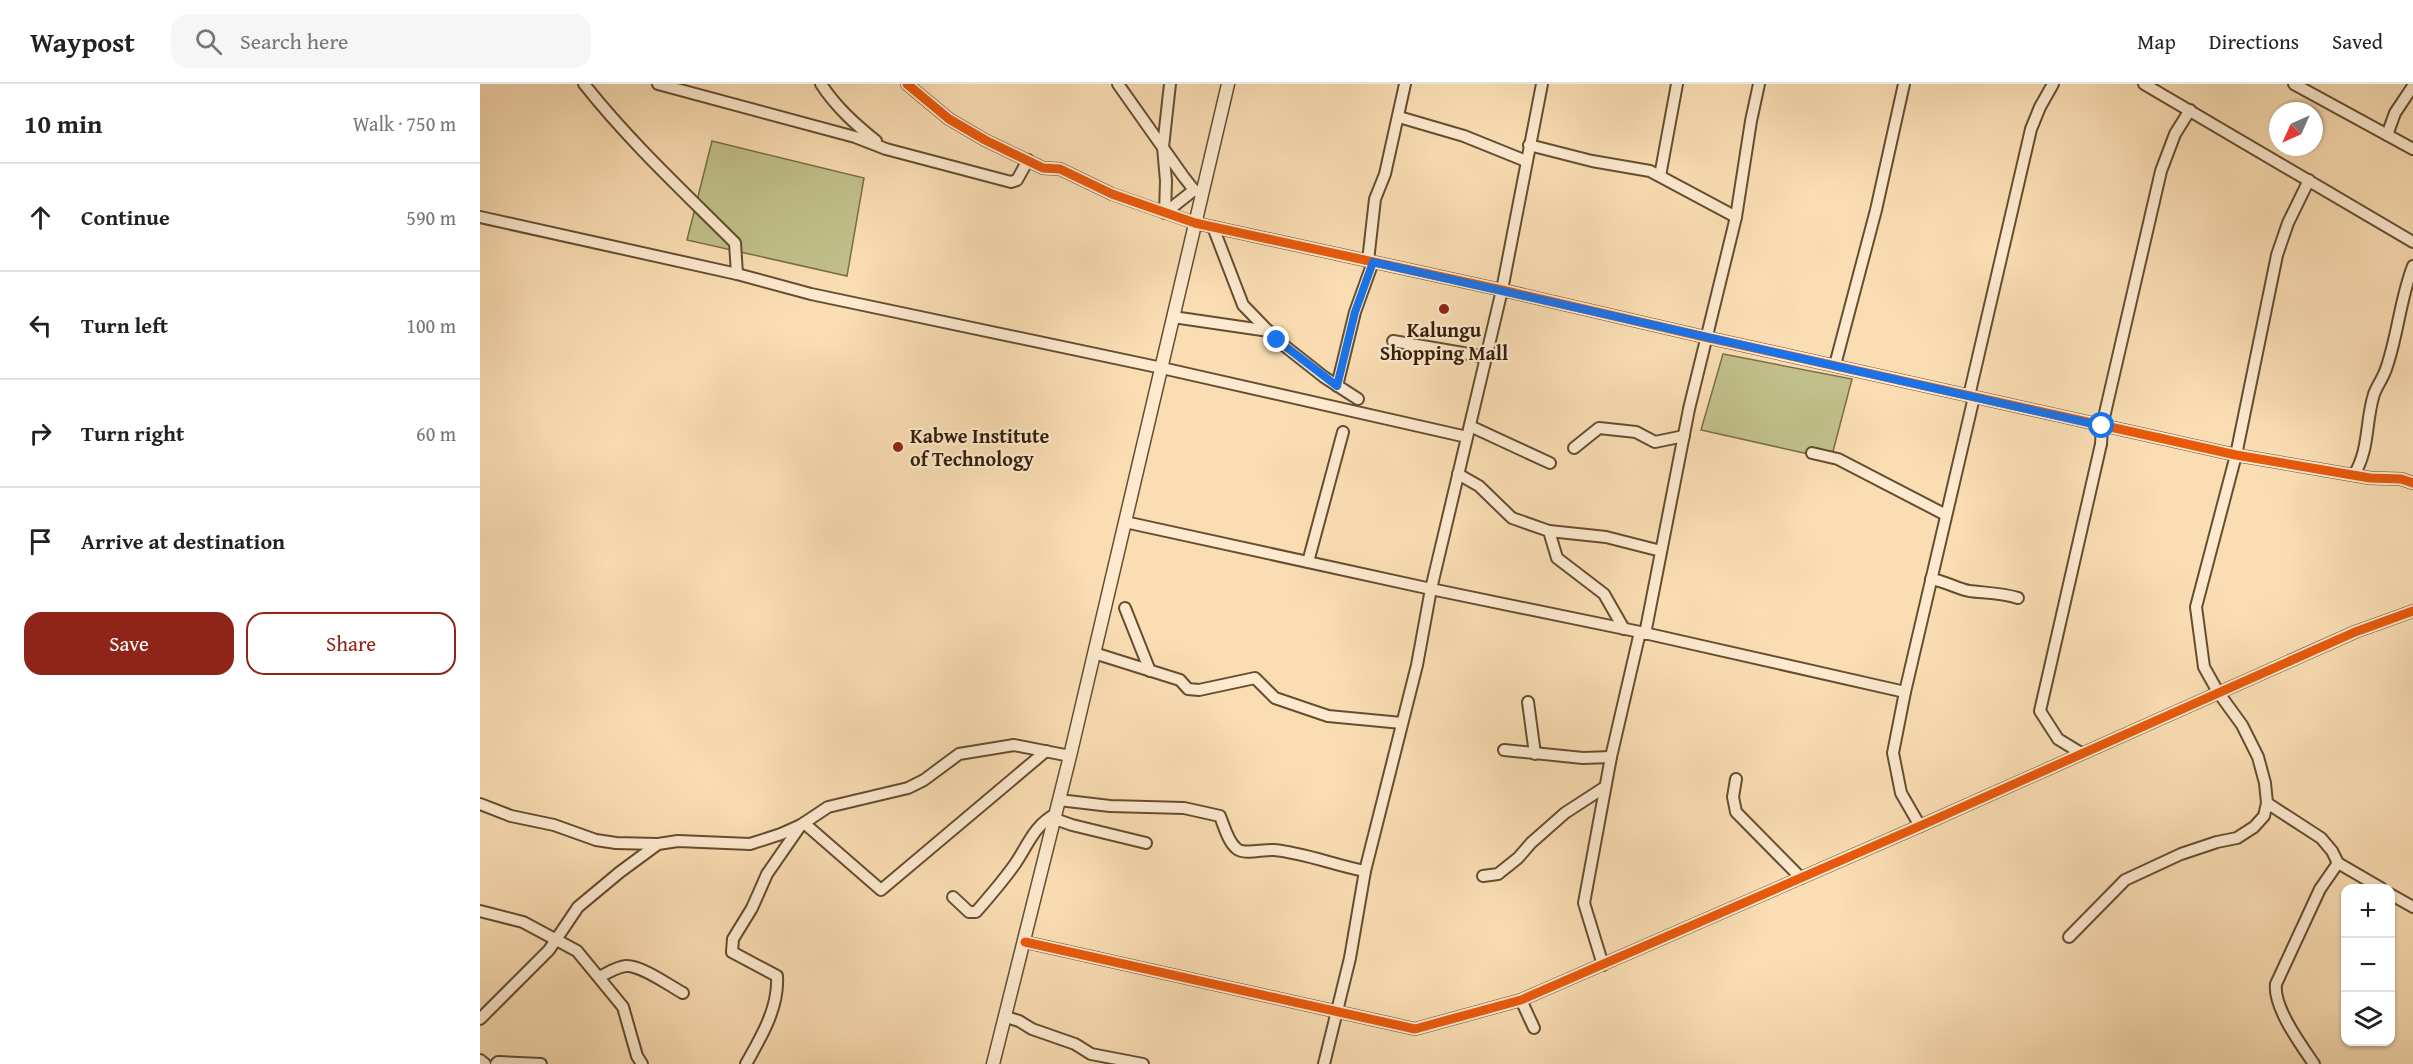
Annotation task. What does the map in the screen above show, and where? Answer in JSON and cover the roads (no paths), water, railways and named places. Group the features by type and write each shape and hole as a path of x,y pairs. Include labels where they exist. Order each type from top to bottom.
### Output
{"street":[{"path":"584,84 615,123 668,179 735,243 737,274"},
{"path":"658,84 1011,182 1017,180 1028,160"},
{"path":"821,84 832,101 848,117 886,149"},
{"path":"907,84 949,119 1043,168 1060,169 1112,194 1195,223 2236,455 2354,475 2402,479 2413,483"},
{"path":"1118,84 1198,191"},
{"path":"1165,213 1166,181 1163,147 1170,84"},
{"path":"993,1064 1025,942 1162,368 1195,223 1198,191 1228,84"},
{"path":"1337,386 1370,261 1375,199 1385,174 1405,84"},
{"path":"1324,1064 1350,958 1365,872 1417,665 1431,589 1502,290 1542,84"},
{"path":"1660,176 1677,84"},
{"path":"1603,965 1584,903 1611,757 1643,633 1706,337 1736,217 1750,121 1759,84"},
{"path":"1835,365 1876,210 1904,84"},
{"path":"1920,826 1900,793 1893,753 2031,129 2053,84"},
{"path":"2144,84 2413,242"},
{"path":"2305,85 2387,135 2413,148"},
{"path":"2387,135 2395,113 2413,86"},
{"path":"2081,753 2058,739 2040,711 2101,444 2102,426 2161,171 2175,134 2190,110"},
{"path":"1399,117 1464,136 1526,161"},
{"path":"1529,145 1592,161 1650,171 1736,217"},
{"path":"2069,937 2125,880 2181,854 2237,838 2254,827 2264,816 2267,803 2265,783 2258,757 2242,725 2218,692 2204,667 2196,607 2236,455 2277,255 2288,223 2309,180"},
{"path":"1165,213 1198,191"},
{"path":"480,217 737,274 811,294 1468,432 1550,463"},
{"path":"1213,227 1243,304 1269,332 1324,378 1358,399"},
{"path":"2354,475 2363,460 2374,394 2386,371 2405,287 2413,266"},
{"path":"1173,316 1269,332"},
{"path":"1393,341 1486,357"},
{"path":"1574,448 1599,428 1636,432 1655,442 1684,436"},
{"path":"1308,562 1343,432"},
{"path":"1812,453 1838,459 1946,515"},
{"path":"1458,474 1479,486 1512,518 1549,531 1606,537 1661,551"},
{"path":"1125,522 1643,633 1905,692"},
{"path":"1549,531 1557,558 1604,594 1624,629"},
{"path":"1931,579 1948,582 1966,590 2006,594 2018,598"},
{"path":"1125,608 1150,671"},
{"path":"1025,942 1415,1029 1521,1000 1920,826 2355,632 2413,610"},
{"path":"1094,653 1180,680 1188,688 1199,690 1255,678 1275,698 1328,716 1402,723"},
{"path":"1528,702 1535,754"},
{"path":"480,804 511,816 554,825 596,840 616,843 658,844 678,841 750,844 803,824 828,807 908,788 924,780 959,754 1005,745 1070,756"},
{"path":"1504,750 1583,758 1611,757"},
{"path":"803,824 881,890 1046,752"},
{"path":"1736,779 1733,797 1736,812 1801,878"},
{"path":"1483,876 1498,874 1565,813 1605,787"},
{"path":"1059,800 1110,806 1184,808 1220,816 1229,839 1240,851 1286,851 1365,872"},
{"path":"2267,803 2321,838 2338,863 2374,884"},
{"path":"953,897 969,912 976,912 994,892 1045,819 1055,816 1072,825 1146,843"},
{"path":"746,1064 766,1028 778,990 777,976 732,952 733,939 752,908 767,874 803,824"},
{"path":"480,1019 556,940 578,907 658,844"},
{"path":"2314,1064 2298,1040 2275,994 2276,984 2320,889 2338,863"},
{"path":"2395,896 2413,907"},
{"path":"480,910 523,922 577,951 624,1007 637,1056 642,1064"},
{"path":"599,977 617,968 630,966 683,993"},
{"path":"1521,1000 1534,1028"},
{"path":"1006,1017 1075,1044 1091,1054 1143,1064"},
{"path":"480,1060 485,1064"},
{"path":"496,1064 498,1062 542,1064"}],"place":[{"name":"Kalungu Shopping Mall","path":"1444,309"},
{"name":"Kabwe Institute of Technology","path":"898,447"}]}
